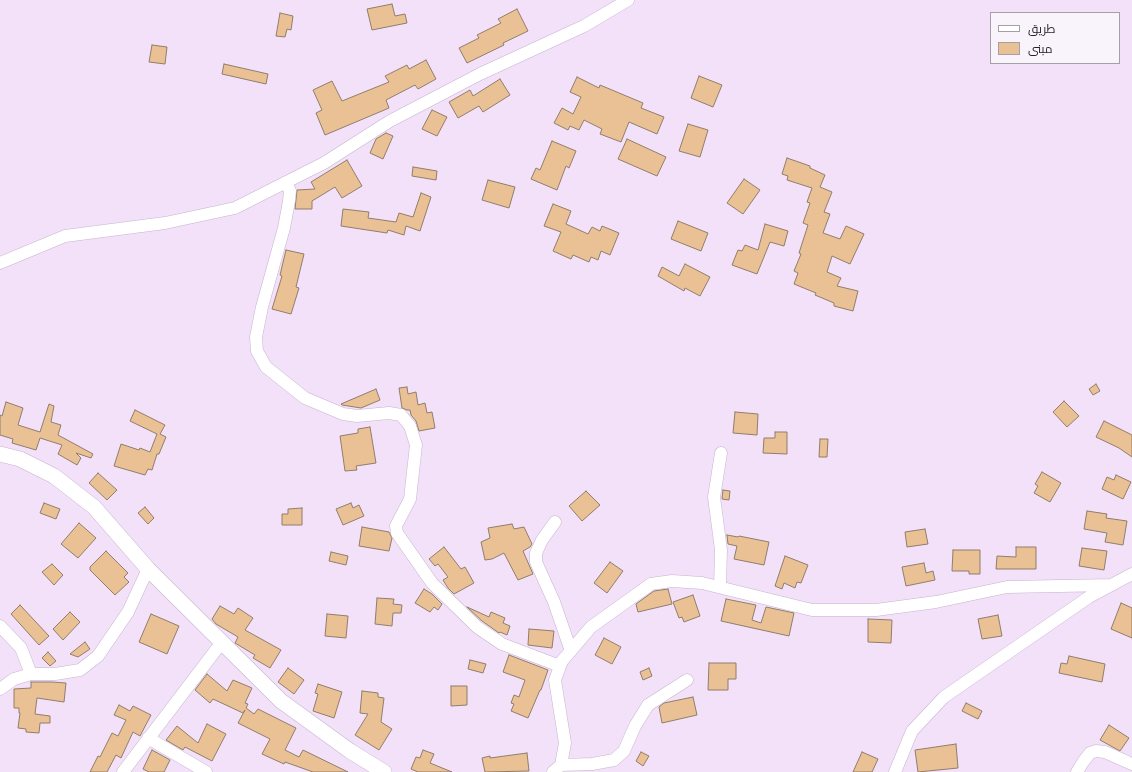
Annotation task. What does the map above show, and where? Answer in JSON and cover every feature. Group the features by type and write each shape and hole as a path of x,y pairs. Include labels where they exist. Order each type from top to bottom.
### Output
{"main road":[{"path":"0,454 20,459 54,476 94,507 148,569 281,701 350,751 384,772"}],"street":[{"path":"0,263 64,236 165,224 235,208 324,163 390,121 480,74 584,26 628,0"},
{"path":"286,182 290,190 289,201 284,228 262,307 256,337 257,352 266,367 305,398 342,414 357,416 389,413 400,415 410,426 416,445 410,499 396,526 397,533 432,583 477,627 502,644 560,666"},
{"path":"720,587 721,550 714,497 721,453"},
{"path":"555,522 542,540 536,553 536,562 554,602 571,651"},
{"path":"0,689 14,679 31,674 55,674 80,670 98,656 128,612 148,569"},
{"path":"895,772 912,731 944,697 1089,597 1132,574"},
{"path":"687,680 648,705 635,726 624,751 614,760 557,768 565,743 555,680 562,661 591,627 651,584 672,581 702,583 812,610 876,610 936,602 1006,587 1112,585"},
{"path":"0,626 21,648 31,674"},
{"path":"123,772 222,642"},
{"path":"148,738 206,772"},
{"path":"1077,772 1090,753 1096,751 1105,752 1132,764"}],"building":[{"path":"392,4 395,16 405,14 407,23 372,30 367,9"},
{"path":"517,9 528,31 503,43 504,45 467,63 459,48 479,38 477,35 501,23 498,19"},
{"path":"280,13 293,16 291,30 287,29 285,37 276,36"},
{"path":"152,45 167,47 165,64 149,62"},
{"path":"426,60 436,79 418,89 415,85 386,100 389,108 325,135 316,113 322,110 313,90 332,81 342,101 389,82 385,76 407,65 409,69"},
{"path":"224,64 268,74 266,84 222,74"},
{"path":"699,76 722,85 713,107 691,98"},
{"path":"577,77 599,88 600,85 643,103 641,108 664,117 657,134 629,122 621,142 600,134 602,129 584,120 579,130 570,126 568,130 554,123 562,108 573,114 581,97 570,92"},
{"path":"500,79 510,95 483,112 479,106 458,118 449,102 470,90 473,96"},
{"path":"432,110 447,117 437,136 422,129"},
{"path":"688,124 708,130 700,157 679,151"},
{"path":"386,133 393,136 383,159 370,153 376,139"},
{"path":"627,139 666,157 657,176 618,159"},
{"path":"552,141 576,151 569,168 566,166 557,190 531,179 536,168 540,170"},
{"path":"787,158 810,166 810,168 825,175 820,187 832,192 824,212 830,214 823,233 840,239 846,226 864,234 850,264 832,256 827,272 841,278 837,286 858,291 853,311 834,306 834,303 815,295 816,293 794,284 798,273 794,271 801,254 799,253 808,225 803,223 810,203 807,202 812,188 787,180 788,176 782,174"},
{"path":"347,160 362,186 342,198 335,187 312,201 312,209 295,209 297,190 315,189 311,182"},
{"path":"413,167 437,171 436,180 412,176"},
{"path":"744,179 760,190 743,214 727,203"},
{"path":"488,180 515,187 509,208 482,200"},
{"path":"421,193 431,197 420,231 406,226 404,235 388,230 387,233 341,226 343,209 369,212 368,218 396,222 399,213 413,217"},
{"path":"553,204 571,211 566,224 588,234 592,227 600,231 602,226 619,233 610,255 601,251 598,260 591,257 589,262 573,255 571,259 553,251 561,232 544,226"},
{"path":"678,221 708,233 701,251 671,239"},
{"path":"765,224 788,231 784,246 770,242 757,274 732,265 738,250 742,251 745,245 758,250"},
{"path":"286,250 304,254 296,287 299,288 291,314 272,309 282,276 280,275"},
{"path":"685,264 710,277 700,296 685,288 684,291 658,276 662,267 679,276"},
{"path":"1096,384 1100,391 1093,395 1089,389"},
{"path":"407,387 408,394 416,392 418,405 425,403 427,413 432,412 435,428 419,431 410,410 402,408 399,388"},
{"path":"376,389 380,400 361,408 341,404"},
{"path":"1064,401 1079,416 1067,427 1053,412"},
{"path":"6,402 23,408 18,425 40,432 49,404 54,406 51,422 61,425 58,435 93,454 91,458 76,453 81,458 77,465 58,454 62,445 40,438 36,450 12,443 13,439 0,435 0,415 2,416"},
{"path":"135,410 165,425 160,434 166,437 159,454 157,454 152,470 148,469 145,475 114,466 121,444 150,452 157,434 130,421"},
{"path":"735,412 758,414 757,435 733,433"},
{"path":"1104,421 1132,435 1132,457 1119,448 1096,437"},
{"path":"370,427 376,463 356,466 357,470 345,471 340,436 358,433 358,429"},
{"path":"775,432 787,432 787,454 763,453 764,438 775,438"},
{"path":"820,439 828,439 827,457 819,457"},
{"path":"1042,472 1061,483 1050,502 1034,493 1038,486 1035,484"},
{"path":"98,473 117,490 107,500 89,483"},
{"path":"1116,475 1131,482 1123,499 1102,489 1107,477 1114,480"},
{"path":"723,490 730,491 729,500 722,499"},
{"path":"586,491 600,505 582,521 569,506"},
{"path":"44,503 60,509 56,519 40,513"},
{"path":"351,503 353,508 359,505 364,516 343,525 336,509"},
{"path":"145,507 154,518 148,524 138,513"},
{"path":"302,508 302,525 282,525 282,514 288,514 288,509"},
{"path":"1087,511 1107,514 1106,518 1127,521 1123,545 1105,542 1107,533 1084,529"},
{"path":"79,523 96,538 78,558 61,544"},
{"path":"512,524 514,529 524,527 532,544 523,551 533,574 518,580 504,553 492,559 485,560 481,542 490,538 488,528"},
{"path":"362,527 389,532 392,538 389,551 359,546"},
{"path":"925,529 928,544 907,547 905,532"},
{"path":"727,535 769,542 764,565 734,559 737,546 728,544"},
{"path":"444,547 461,569 465,567 474,583 454,594 443,580 448,577 438,564 435,566 429,559"},
{"path":"1016,547 1036,547 1036,569 996,569 997,556 1016,557"},
{"path":"1082,548 1107,551 1104,570 1079,566"},
{"path":"953,550 980,550 980,574 969,574 969,571 952,571"},
{"path":"106,551 128,573 124,577 129,582 115,595 90,570 90,567"},
{"path":"331,552 348,556 346,565 329,561"},
{"path":"785,556 808,565 801,583 797,582 795,588 784,583 782,589 775,586"},
{"path":"610,562 623,571 607,593 594,583"},
{"path":"924,563 926,573 933,571 935,580 906,586 902,567"},
{"path":"52,564 63,575 54,585 42,572"},
{"path":"424,589 432,594 442,604 438,610 434,607 430,612 415,603"},
{"path":"668,589 672,604 638,612 636,604 654,591"},
{"path":"693,595 700,616 684,622 682,617 679,618 673,602"},
{"path":"377,598 394,599 393,604 402,605 401,613 393,613 392,626 375,624"},
{"path":"726,599 756,605 752,620 761,623 766,607 794,613 789,636 721,621"},
{"path":"1121,603 1132,608 1132,638 1111,629"},
{"path":"20,605 49,636 39,645 11,614"},
{"path":"220,606 234,614 238,608 253,618 245,630 281,650 270,668 253,658 255,655 235,643 238,637 216,624 212,619"},
{"path":"467,607 489,617 491,612 505,618 503,623 510,626 507,635 500,632 499,633 482,621"},
{"path":"70,612 80,622 63,640 53,629"},
{"path":"151,614 179,626 167,654 139,642"},
{"path":"327,614 348,616 346,638 325,636"},
{"path":"998,615 1002,636 982,639 978,619"},
{"path":"868,619 892,620 891,643 868,642"},
{"path":"529,629 554,631 552,648 528,645"},
{"path":"604,638 621,647 612,664 595,655"},
{"path":"85,642 90,649 78,657 70,654"},
{"path":"48,652 56,661 50,666 42,658"},
{"path":"509,655 548,670 541,690 528,718 511,711 514,704 511,703 514,695 519,697 525,680 503,672"},
{"path":"1069,656 1105,664 1102,682 1059,673 1061,663 1067,664"},
{"path":"470,660 486,664 483,673 468,669"},
{"path":"709,663 736,663 736,679 728,679 728,690 708,690"},
{"path":"288,668 304,680 294,694 278,682"},
{"path":"649,668 652,676 643,680 640,672"},
{"path":"207,674 227,691 233,680 252,688 245,703 248,704 246,708 254,714 258,709 296,728 285,750 299,757 303,750 348,772 313,772 285,762 284,764 262,754 270,739 238,723 245,710 243,713 213,699 210,703 195,690"},
{"path":"31,682 66,683 64,702 37,698 35,714 50,716 50,723 40,723 39,733 26,732 26,729 18,728 20,713 19,708 14,708 14,689 31,688"},
{"path":"318,684 342,692 334,718 313,711 318,694 315,693"},
{"path":"451,686 467,686 467,705 451,706"},
{"path":"362,691 378,693 378,697 384,698 381,722 392,729 379,750 355,735 368,714 360,713"},
{"path":"693,697 697,715 662,723 659,707 664,703"},
{"path":"966,703 982,711 978,719 962,711"},
{"path":"119,705 130,711 133,706 151,715 140,736 133,732 121,758 116,755 107,772 90,772 98,756 100,757 112,733 118,736 126,720 114,715"},
{"path":"207,724 226,734 212,761 185,747 183,750 166,740 177,726 198,743"},
{"path":"1109,725 1129,738 1120,751 1100,740"},
{"path":"956,744 958,768 918,772 915,750"},
{"path":"152,750 170,760 164,772 149,772 143,769"},
{"path":"423,750 434,754 430,763 452,772 418,772 411,769 416,757 420,758"},
{"path":"641,752 649,756 643,766 636,761"},
{"path":"862,752 878,759 872,772 853,772"},
{"path":"527,753 529,771 485,772 482,758"}]}
